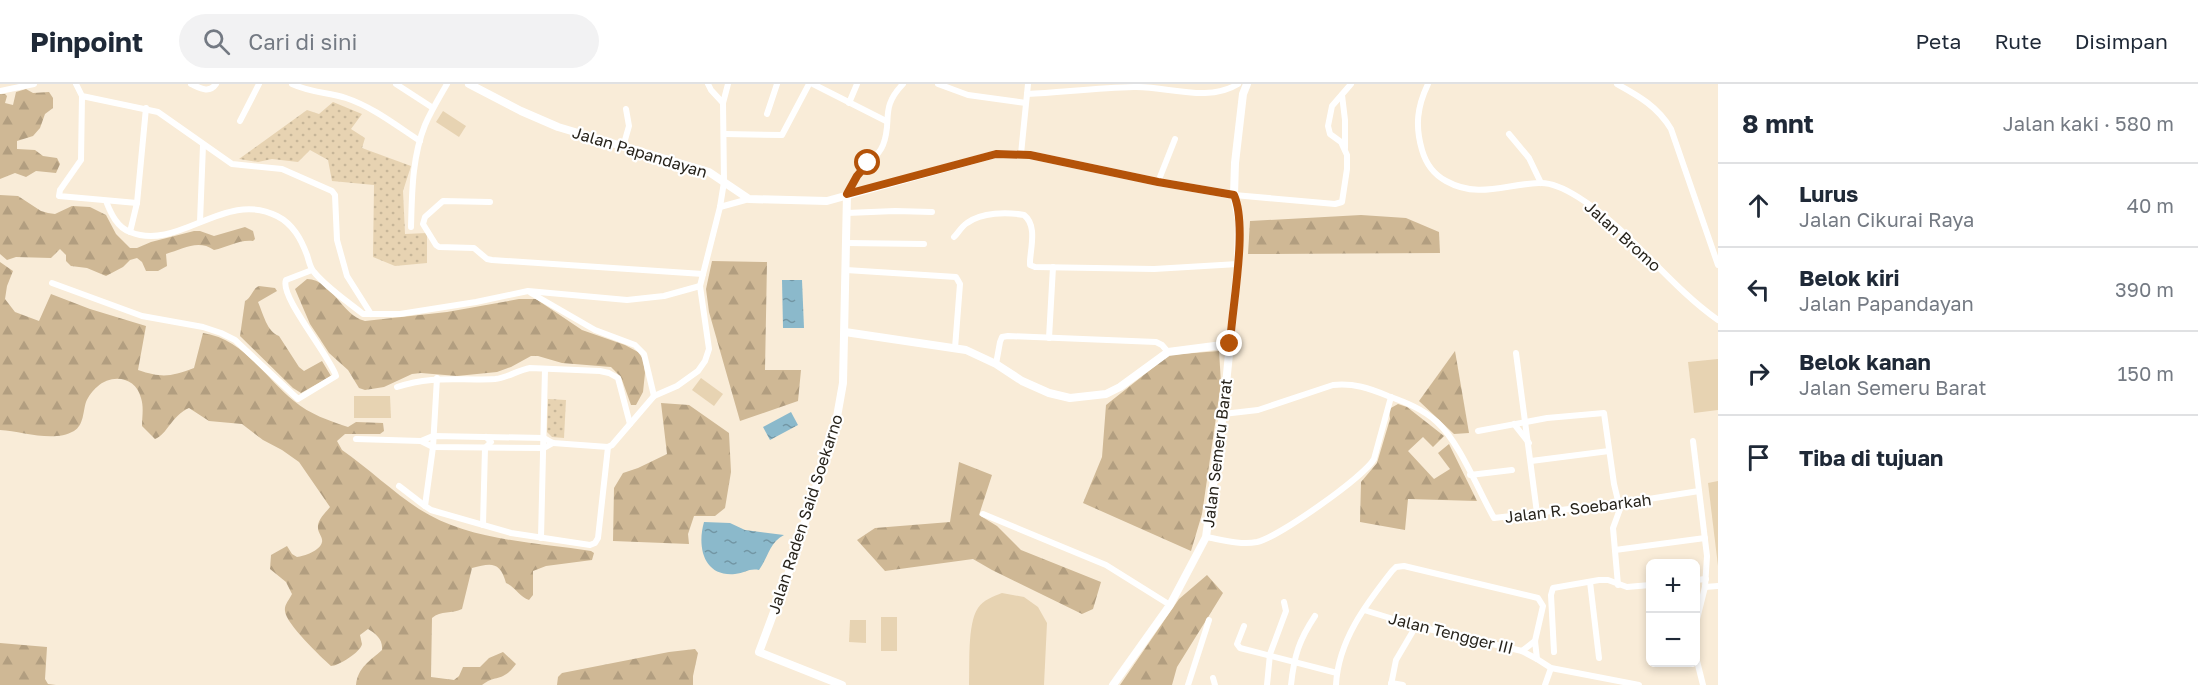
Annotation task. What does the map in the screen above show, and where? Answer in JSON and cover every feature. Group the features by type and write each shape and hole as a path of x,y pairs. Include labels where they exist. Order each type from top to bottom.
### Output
{"street":[{"path":"0,91 34,84"},
{"path":"76,84 81,96 83,120 81,160 60,190 59,196 136,203"},
{"path":"190,84 206,90 213,88 216,84"},
{"path":"240,122 260,84"},
{"path":"292,84 307,91 346,98 378,114 420,141"},
{"path":"307,91 312,84"},
{"path":"396,84 434,108"},
{"path":"411,227 412,185 420,141 447,84"},
{"name":"Jalan Papandayan","path":"469,84 483,88 521,111 558,126 709,172 748,199"},
{"path":"708,84 723,103"},
{"path":"356,439 421,441 433,436 544,438 553,443 608,447 617,441 654,396 677,386 698,371 709,349 700,286 724,182 723,103 728,84"},
{"path":"767,114 777,84"},
{"path":"725,134 782,135 811,84 886,121"},
{"path":"849,103 857,84"},
{"path":"847,194 857,176 879,153 884,144 891,99 903,84"},
{"path":"938,84 968,95 1026,103"},
{"path":"1021,154 1028,84"},
{"path":"1027,94 1129,86 1209,93 1230,89 1238,84"},
{"path":"1234,195 1242,103 1247,84"},
{"path":"1345,148 1330,134 1328,126 1332,106 1351,84"},
{"name":"Jalan Bromo","path":"1428,84 1418,109 1417,131 1424,156 1436,176 1470,190 1490,190 1541,183 1565,190 1593,208 1626,235 1689,298 1718,320"},
{"path":"1617,84 1650,104 1671,129 1718,265"},
{"path":"720,207 748,199 827,201 996,154 1021,154 1234,195 1335,204 1342,202 1347,169 1345,120 1341,95"},
{"path":"81,96 158,112 236,166 282,169 332,191 335,195 337,240 347,276 372,314"},
{"path":"130,232 136,203 146,108"},
{"path":"623,147 629,126 626,109"},
{"path":"1509,134 1533,165 1541,183"},
{"path":"1158,182 1175,139"},
{"path":"200,222 203,145"},
{"name":"Jalan Raden Said Soekarno","path":"842,685 759,652 790,569 835,428 842,390 845,332 847,194"},
{"name":"Jalan Semeru Barat","path":"1113,685 1170,605 1206,537 1223,414 1238,264 1239,220 1234,195"},
{"path":"106,201 121,227 130,232 154,236 234,210 247,208 277,216 290,224 302,242 312,270 363,314 400,314 528,291 627,300 664,296 700,286"},
{"path":"490,202 443,201 425,217 423,224 439,247 474,248 487,260 704,274"},
{"path":"847,213 932,212"},
{"path":"954,237 966,223 982,216 1009,213 1024,215 1028,218 1032,228 1030,265 1035,267 1154,269 1238,264"},
{"path":"846,243 924,244"},
{"path":"1049,338 1053,267"},
{"path":"52,283 142,316 203,327 228,336 298,399 336,376 292,303 285,286 286,280 312,270"},
{"path":"846,270 956,277 960,284 955,348"},
{"path":"528,291 595,330 634,345 644,354 654,396"},
{"path":"845,332 966,350 996,364 1022,381 1049,393 1070,398 1088,398 1106,394 1120,387 1168,352 1230,344"},
{"path":"996,364 1002,338 1155,342 1162,345 1168,352"},
{"path":"1516,353 1530,443 1537,513"},
{"path":"541,538 545,369"},
{"path":"397,387 422,379 497,379 519,370 600,371 618,378 630,424"},
{"path":"425,506 433,447 437,378"},
{"name":"Jalan R. Soebarkah","path":"1223,414 1258,410 1333,385 1361,386 1391,397 1420,409 1436,421 1454,443 1494,518 1699,491"},
{"path":"1206,537 1244,543 1266,539 1356,479 1374,459 1391,397"},
{"path":"1478,431 1527,421 1604,413 1620,512 1613,528 1618,585"},
{"path":"1514,424 1530,443"},
{"path":"483,525 485,448 481,443 486,437"},
{"path":"421,441 433,447 485,448 544,448 553,443"},
{"path":"1693,441 1705,538 1706,579 1698,613"},
{"path":"399,486 425,506 483,525 585,546 595,543 597,538 608,447"},
{"path":"1531,461 1609,452"},
{"path":"1470,474 1512,470"},
{"path":"983,514 1106,565 1170,605"},
{"path":"1615,550 1705,538"},
{"path":"1336,685 1337,673 1349,635 1364,610 1396,567 1404,566 1538,598 1543,606 1535,641 1537,658"},
{"path":"1700,580 1706,579"},
{"path":"1554,652 1551,591 1558,586 1608,580 1627,587 1646,585"},
{"path":"1590,582 1599,658"},
{"path":"1705,587 1718,586"},
{"path":"1267,685 1270,654 1286,611 1284,602"},
{"name":"Jalan Tengger III","path":"1364,610 1416,626 1522,651 1551,668"},
{"path":"1292,685 1293,663 1299,641 1315,616"},
{"path":"1188,685 1209,620"},
{"path":"1244,626 1238,646 1270,654 1293,663 1337,673"},
{"path":"1403,685 1390,684 1396,660 1416,626"},
{"path":"1522,651 1535,641"},
{"path":"1698,667 1702,685"},
{"path":"1545,685 1551,668 1600,682 1639,685"}],"shaded area":[{"path":"333,102 362,114 351,129 365,138 362,148 411,166 403,191 405,234 427,233 427,263 395,266 373,257 374,185 332,181 328,160 310,150 298,162 272,159 258,162 239,159 307,110 319,114"},
{"path":"443,111 466,126 459,137 436,122"},
{"path":"1718,359 1718,410 1694,413 1688,362"},
{"path":"701,378 723,394 714,406 692,390"},
{"path":"354,396 390,396 391,418 354,418"},
{"path":"548,399 566,400 564,438 552,437 547,432"},
{"path":"1718,481 1718,566 1708,483"},
{"path":"1002,593 1024,597 1038,607 1047,623 1044,685 969,685 969,656 974,615 983,603"},
{"path":"881,617 897,617 897,651 881,651"},
{"path":"850,620 866,620 866,643 849,642"}],"green space":[{"path":"26,89 33,93 49,92 53,98 53,108 45,114 40,128 33,136 17,141 17,149 35,150 43,156 57,158 60,164 56,173 36,171 26,177 15,173 0,179 0,94 7,96 5,103 13,105 16,92"},
{"path":"0,195 18,196 41,211 55,214 72,206 90,207 106,215 116,234 130,248 194,231 214,236 245,227 253,231 255,239 214,250 202,245 184,248 166,254 167,266 158,271 146,271 142,262 137,258 106,276 87,268 71,266 60,249 51,258 16,257 7,260 0,254"},
{"path":"1361,215 1406,218 1439,232 1440,253 1248,254 1250,221"},
{"path":"712,261 767,262 765,370 801,370 798,401 740,421 709,312 706,289"},
{"path":"0,262 13,271 5,299 15,312 39,321 51,294 146,326 138,370 160,375 172,375 194,368 203,333 217,337 242,351 294,401 313,413 348,427 356,422 383,423 384,431 380,434 345,434 337,441 342,450 419,509 438,520 480,534 591,551 594,553 592,560 546,566 533,571 533,595 529,600 506,583 498,567 484,565 472,568 462,609 439,614 432,618 431,677 454,680 459,676 463,667 480,667 489,658 503,652 516,664 507,674 482,685 356,685 359,673 382,650 378,637 368,629 360,635 362,644 358,651 344,661 331,666 291,624 285,609 292,594 286,582 270,569 271,555 287,546 297,557 315,550 322,542 318,525 330,507 299,462 242,424 209,421 189,408 183,411 163,434 155,439 142,426 142,405 138,391 134,385 123,379 110,380 95,388 86,402 80,425 74,431 57,436 47,436 0,430"},
{"path":"307,279 324,285 349,312 365,321 447,312 519,299 536,299 582,330 638,352 643,359 645,373 643,392 636,405 631,405 621,377 611,367 562,363 538,356 531,356 497,372 457,376 412,374 384,387 365,390 359,388 348,370 329,353 310,324 295,289"},
{"path":"259,286 275,288 277,291 258,302 271,331 279,336 299,367 304,371 322,361 331,376 301,393 293,388 240,336 245,301"},
{"path":"1219,351 1221,383 1202,514 1191,551 1083,503 1102,457 1106,405 1169,355"},
{"path":"1455,351 1469,433 1454,434 1419,401"},
{"path":"661,403 689,405 729,433 731,472 725,508 715,516 694,516 688,534 689,544 613,541 614,488 623,473 667,454"},
{"path":"1398,404 1407,407 1444,436 1433,447 1423,437 1408,451 1434,479 1450,469 1438,453 1449,444 1477,501 1408,499 1405,530 1360,522 1361,482 1377,463 1390,419 1389,409"},
{"path":"959,462 992,475 979,515 997,526 1021,550 1101,582 1093,609 1082,614 973,559 885,571 857,540 875,528 950,522"},
{"path":"1207,575 1223,593 1177,667 1172,685 1120,685 1179,599"},
{"path":"0,643 47,647 45,679 48,684 56,685 0,685"},
{"path":"695,649 698,653 693,685 557,685 558,677 562,673"}],"water":[{"path":"782,280 802,280 804,328 783,328"},
{"path":"791,412 798,425 770,440 763,427"},
{"path":"704,522 730,523 745,530 784,535 772,546 759,570 724,574 716,571 705,558 701,541"}],"route":[{"path":"868,163 857,176 847,194 996,154 1011,153 1234,195 1239,220 1239,247 1230,344"}]}
